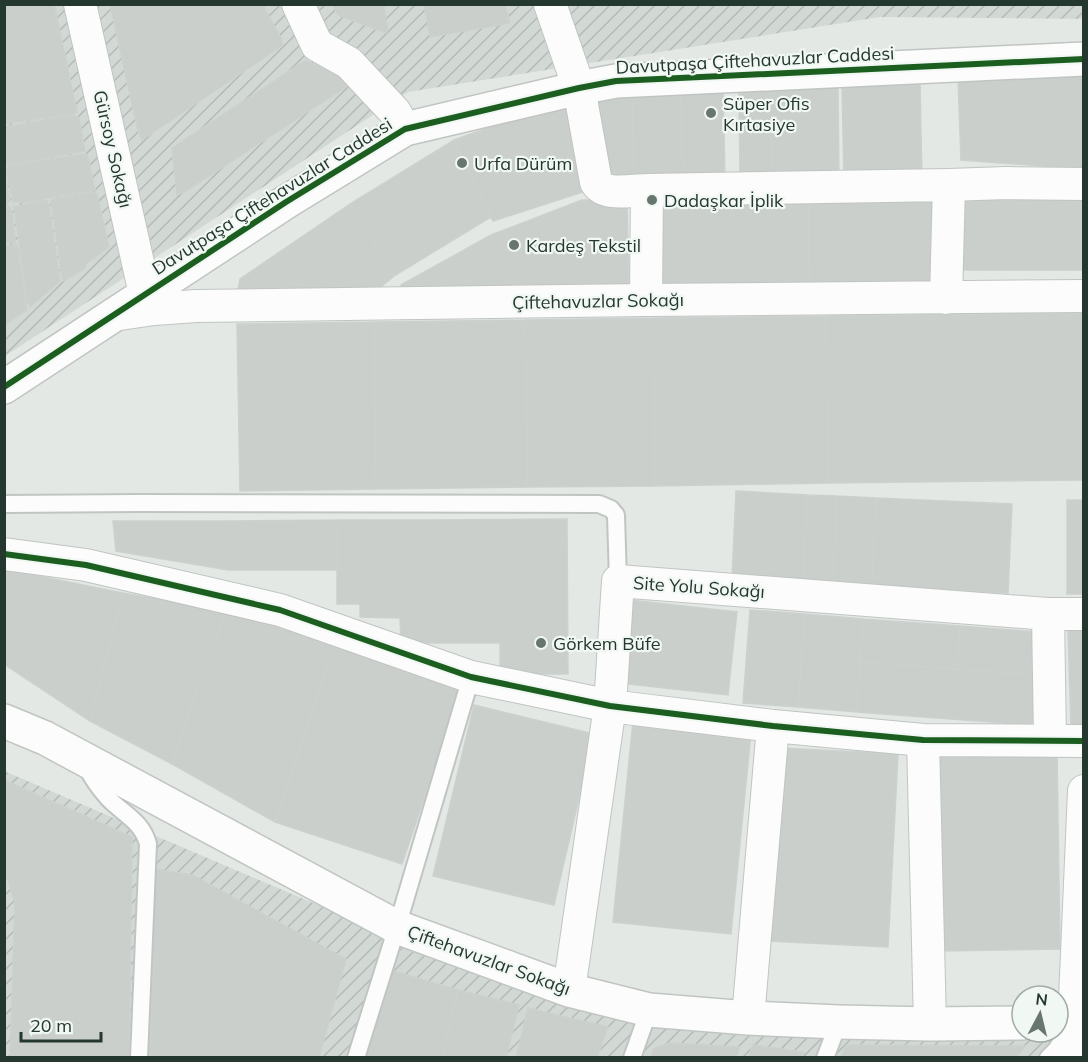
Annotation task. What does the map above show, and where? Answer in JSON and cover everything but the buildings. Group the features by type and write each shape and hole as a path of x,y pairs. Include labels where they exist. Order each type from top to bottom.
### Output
{"street":[{"name":"Gürsoy Sokağı","path":"80,4 145,294"},
{"path":"298,4 317,45 349,63 396,112 405,129"},
{"path":"550,4 579,88 597,185 604,190 1006,183 1083,184"},
{"name":"Davutpaşa Çiftehavuzlar Caddesi","path":"4,387 286,202 405,129 616,81 1083,59"},
{"path":"946,298 950,185"},
{"path":"646,190 646,300"},
{"name":"Çiftehavuzlar Sokağı","path":"113,315 196,306 1083,296"},
{"path":"4,554 86,565 280,610 471,677 610,706 773,726 923,740 1083,741"},
{"name":"Site Yolu Sokağı","path":"569,990 610,706 618,581 1048,614 1083,614"},
{"path":"1048,614 1050,740"},
{"path":"748,1018 773,726"},
{"name":"Çiftehavuzlar Sokağı","path":"13,730 81,757 397,927 569,990 649,1010 748,1018 930,1024 1010,1023"},
{"path":"923,740 930,1024"},
{"path":"1072,1058 1083,791"}],"lane":[{"path":"4,504 598,504 611,509 616,515 618,581"},
{"path":"356,1058 471,677"},
{"path":"81,757 92,780 108,798 139,825 145,833 148,844 139,1058"},
{"path":"632,1058 649,1010"},
{"path":"825,1058 839,1022"},
{"path":"1048,1058 1075,1028"}],"shaded area":[{"path":"5,5 1083,5 1083,19 880,17 408,92 5,356"},
{"path":"4,771 402,941 569,1002 1010,1031 1010,1044 1060,1044 1062,1058 5,1057"}],"cycle path":[{"path":"4,387 286,202 405,129 616,81 1084,59"},
{"path":"4,554 86,565 280,610 471,677 610,706 773,726 923,740 1084,741"}],"place":[{"name":"Süper Ofis Kırtasiye","path":"711,113"},
{"name":"Urfa Dürüm","path":"462,163"},
{"name":"Dadaşkar İplik","path":"652,200"},
{"name":"Kardeş Tekstil","path":"514,245"},
{"name":"Görkem Büfe","path":"541,643"}]}
